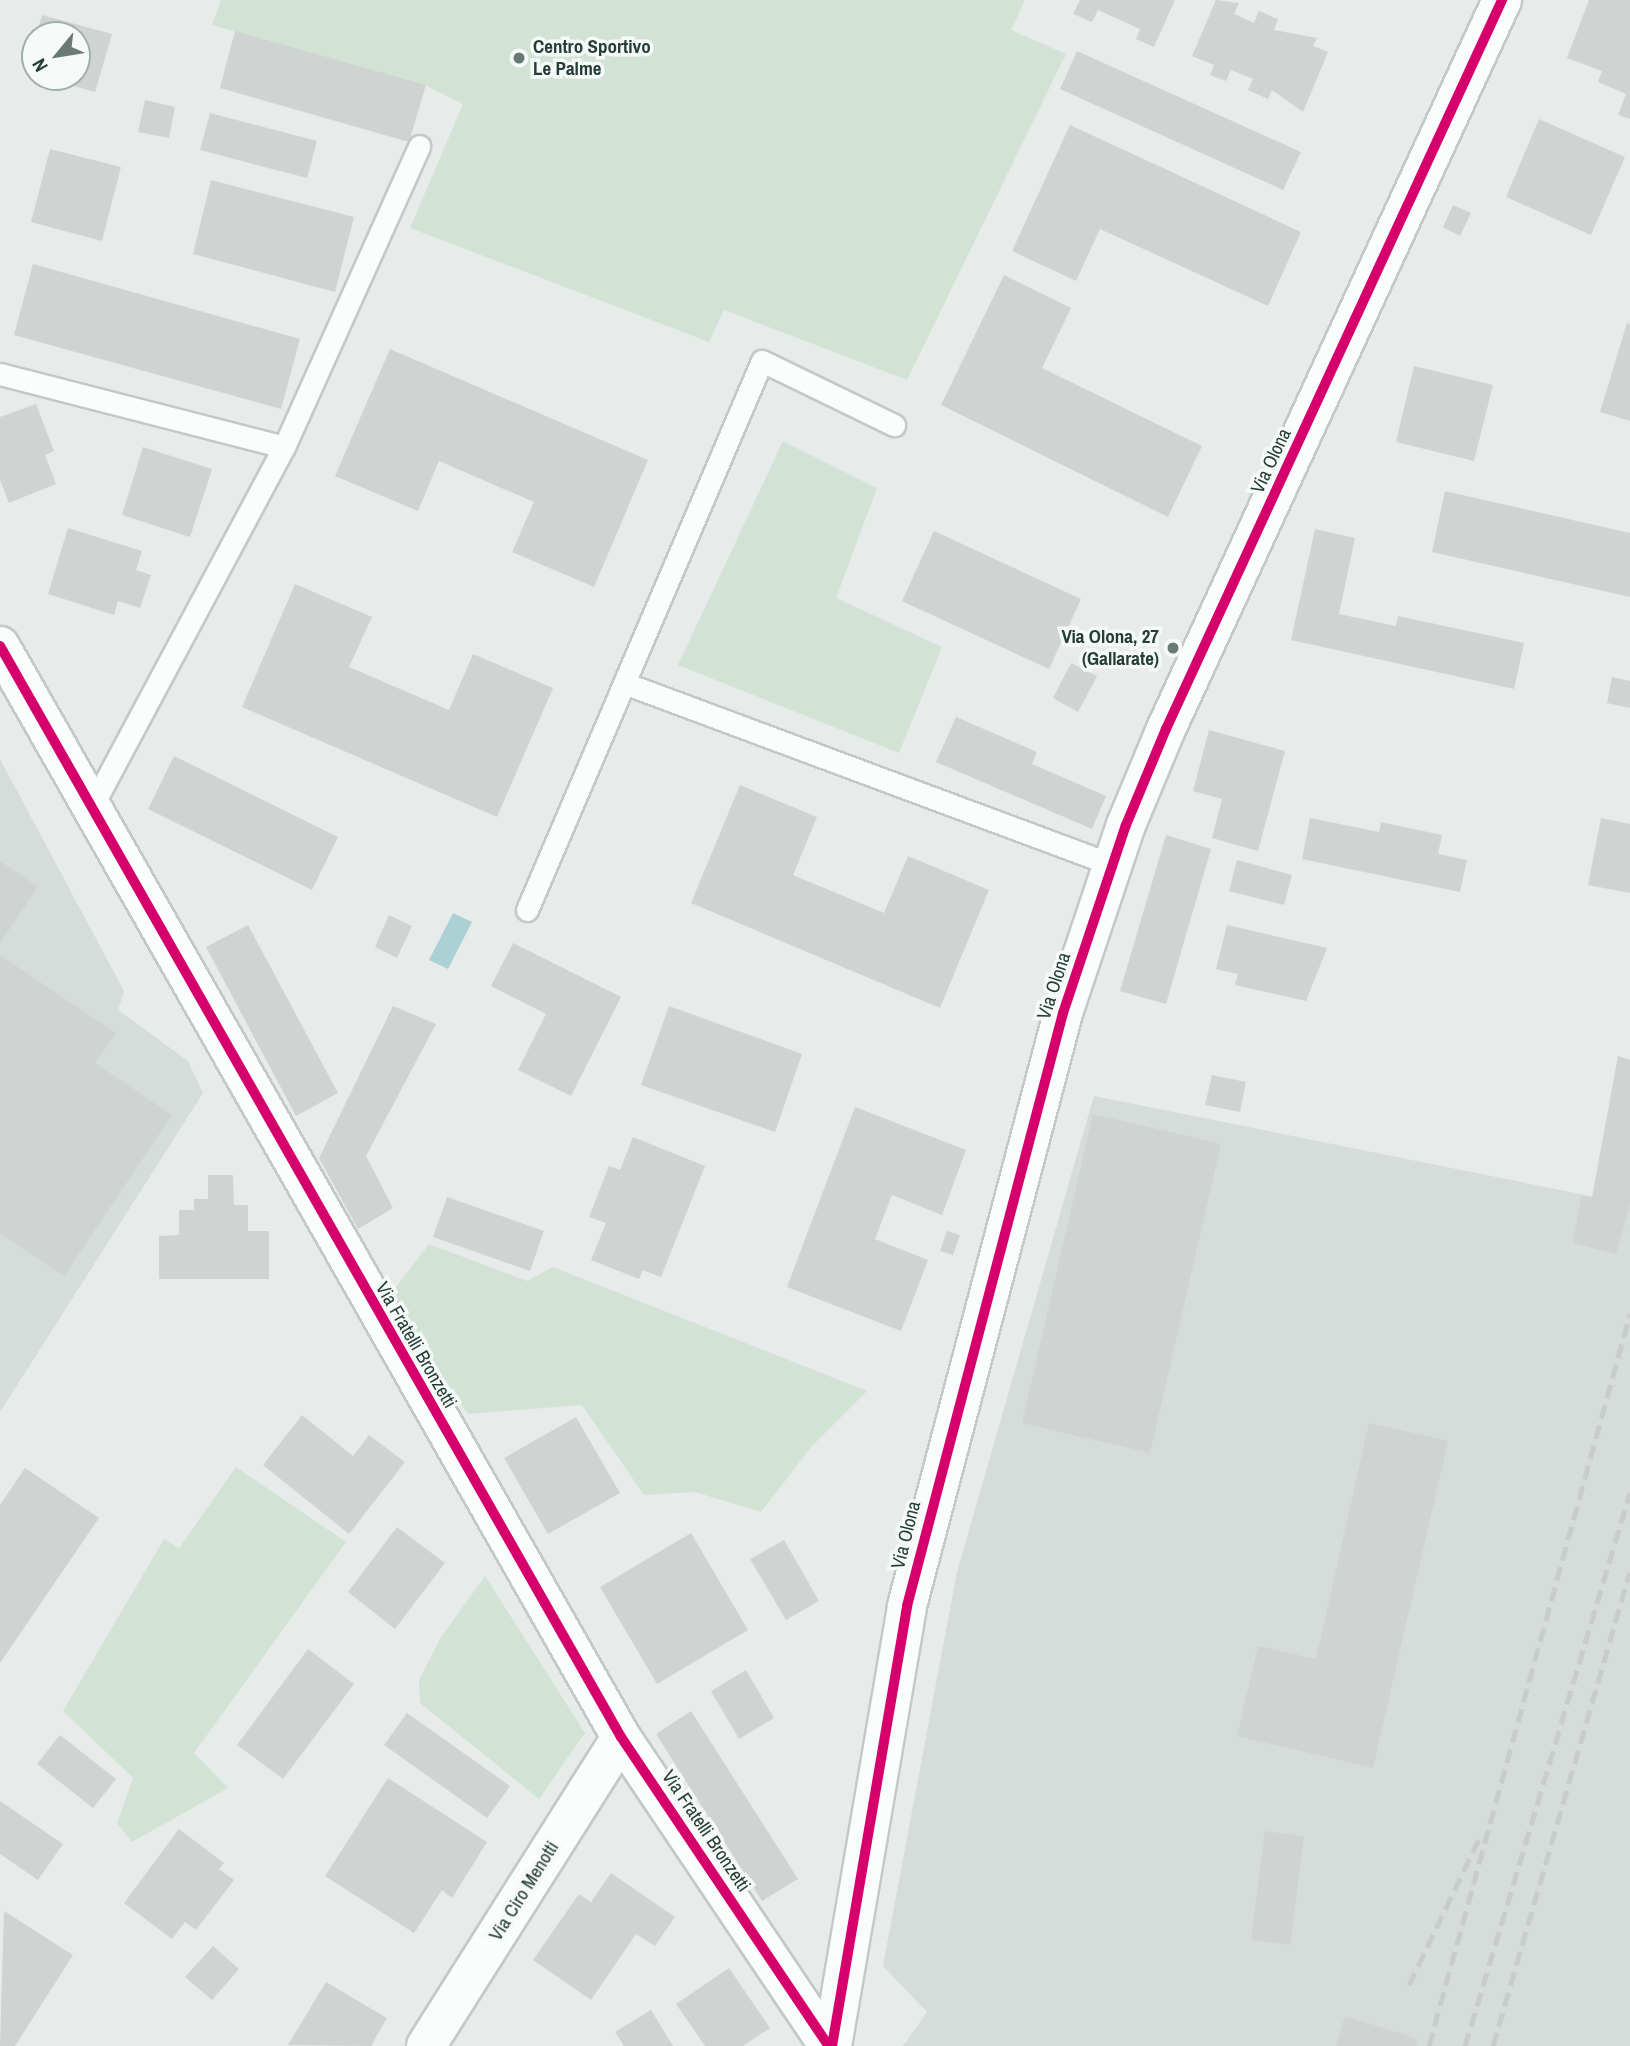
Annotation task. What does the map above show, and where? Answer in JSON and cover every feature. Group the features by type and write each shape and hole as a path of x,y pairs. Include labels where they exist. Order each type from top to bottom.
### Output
{"street":[{"name":"Via Olona","path":"831,2046 907,1606 1063,1013 1113,865 1166,729 1502,0"},
{"name":"Via Fratelli Bronzetti","path":"0,646 89,811 621,1737 831,2046"},
{"name":"Via Ciro Menotti","path":"426,2046 621,1737"}],"lane":[{"path":"89,811 284,447 419,146"},
{"path":"527,910 762,361 894,425"},
{"path":"0,374 284,447"},
{"path":"624,683 1113,865"}],"shaded area":[{"path":"0,759 124,991 118,1010 188,1061 203,1093 0,1412"},
{"path":"1094,1096 1630,1204 1630,2046 903,2046 927,2012 883,1966 957,1572"}],"green space":[{"path":"221,0 1025,0 1011,30 1066,54 907,380 724,310 709,342 410,228 463,104 425,85 212,25"},
{"path":"783,441 877,488 836,598 942,647 899,753 678,665"},
{"path":"429,1244 527,1281 553,1267 867,1391 812,1446 761,1512 695,1492 644,1495 582,1405 468,1414 389,1296"},
{"path":"236,1467 346,1542 194,1753 228,1788 132,1842 117,1823 133,1778 63,1711 164,1539 179,1548"},
{"path":"485,1576 585,1733 539,1799 420,1703 419,1680 440,1639"}],"water":[{"path":"453,913 472,922 448,969 429,960"}],"building":[{"path":"1080,0 1175,0 1154,47 1136,39 1140,29 1098,10 1092,22 1073,14"},
{"path":"1216,0 1239,3 1234,14 1254,23 1259,11 1278,19 1274,30 1317,38 1313,46 1328,52 1303,112 1272,90 1268,99 1248,90 1253,79 1231,70 1226,81 1210,75 1214,65 1192,56"},
{"path":"1589,0 1630,0 1630,119 1618,115 1626,94 1598,82 1602,71 1567,58"},
{"path":"42,15 64,21 40,21"},
{"path":"91,28 112,34 95,92 91,91"},
{"path":"235,31 426,85 409,142 220,88"},
{"path":"1077,51 1301,152 1283,190 1060,89"},
{"path":"145,100 175,107 169,138 138,132"},
{"path":"210,113 317,141 307,178 200,150"},
{"path":"1539,119 1625,157 1591,235 1506,197"},
{"path":"1070,125 1301,232 1268,306 1100,229 1076,281 1012,251"},
{"path":"50,149 121,167 102,241 31,222"},
{"path":"211,180 354,217 335,292 193,254"},
{"path":"1453,205 1471,213 1460,236 1443,227"},
{"path":"33,264 300,339 281,409 14,335"},
{"path":"1004,275 1071,308 1042,368 1202,446 1168,517 941,405"},
{"path":"1627,323 1630,324 1630,421 1600,412"},
{"path":"390,349 648,460 594,587 512,552 534,502 439,461 418,511 335,476"},
{"path":"1414,366 1493,385 1474,461 1396,442"},
{"path":"36,404 54,451 45,455 56,484 9,503 0,480 0,417"},
{"path":"143,447 212,469 190,537 122,515"},
{"path":"1445,491 1630,533 1630,597 1432,552"},
{"path":"68,528 142,551 136,570 151,575 140,608 118,601 114,615 48,594"},
{"path":"1315,529 1355,538 1339,614 1396,626 1398,616 1524,643 1514,689 1291,640"},
{"path":"934,531 1081,599 1049,669 902,601"},
{"path":"295,584 372,617 349,667 449,710 473,654 553,688 497,817 242,707"},
{"path":"1071,663 1097,676 1078,712 1053,698"},
{"path":"1612,677 1630,681 1630,708 1607,703"},
{"path":"956,717 1037,752 1032,764 1106,796 1092,829 936,762"},
{"path":"1209,730 1285,751 1258,851 1212,838 1222,799 1193,791"},
{"path":"174,756 338,837 312,890 148,809"},
{"path":"740,785 817,817 793,875 884,913 908,856 989,890 940,1008 691,903"},
{"path":"1310,818 1379,832 1381,822 1442,835 1438,854 1467,860 1460,892 1302,859"},
{"path":"1601,818 1630,824 1630,893 1588,885"},
{"path":"1166,835 1211,849 1166,1004 1120,991"},
{"path":"1237,860 1292,875 1284,905 1229,891"},
{"path":"0,861 38,887 0,943"},
{"path":"389,915 412,926 397,958 375,947"},
{"path":"248,925 338,1093 296,1116 206,947"},
{"path":"1227,925 1327,948 1306,1001 1235,985 1238,974 1216,969"},
{"path":"513,943 621,997 571,1096 518,1070 546,1014 491,986"},
{"path":"0,955 116,1033 95,1063 172,1115 64,1276 0,1233"},
{"path":"393,1006 436,1024 366,1156 393,1208 358,1229 319,1158"},
{"path":"669,1006 802,1054 775,1132 641,1085"},
{"path":"1618,1056 1630,1060 1630,1204 1616,1254 1573,1243 1581,1196 1592,1197"},
{"path":"1212,1075 1246,1082 1240,1112 1205,1105"},
{"path":"855,1107 966,1150 942,1215 892,1195 875,1239 928,1260 901,1331 787,1287"},
{"path":"1093,1114 1221,1144 1150,1453 1022,1423"},
{"path":"633,1137 705,1166 661,1277 643,1270 639,1279 591,1260 606,1223 589,1217 609,1166 620,1170"},
{"path":"208,1175 233,1175 234,1205 248,1205 248,1231 269,1231 269,1279 159,1279 159,1236 179,1235 179,1210 194,1210 194,1199 208,1199"},
{"path":"447,1197 544,1231 530,1271 433,1237"},
{"path":"947,1231 960,1235 953,1255 940,1251"},
{"path":"302,1415 353,1456 369,1435 405,1462 349,1534 263,1465"},
{"path":"576,1417 620,1493 548,1534 504,1458"},
{"path":"1369,1423 1448,1441 1373,1768 1237,1736 1258,1646 1316,1659"},
{"path":"25,1468 99,1518 0,1663 0,1505"},
{"path":"397,1527 445,1563 395,1629 348,1592"},
{"path":"691,1533 748,1630 657,1684 600,1587"},
{"path":"784,1540 819,1601 786,1620 750,1559"},
{"path":"308,1649 354,1684 283,1779 237,1745"},
{"path":"746,1670 774,1718 739,1739 711,1691"},
{"path":"691,1711 798,1879 762,1901 656,1734"},
{"path":"407,1713 510,1786 487,1818 384,1745"},
{"path":"60,1735 116,1779 93,1808 37,1764"},
{"path":"388,1778 487,1842 452,1898 442,1890 414,1933 325,1876"},
{"path":"0,1801 63,1844 38,1880 0,1854"},
{"path":"179,1829 224,1863 219,1869 234,1880 196,1930 185,1922 172,1939 124,1903"},
{"path":"1265,1831 1304,1836 1290,1945 1251,1940"},
{"path":"611,1873 675,1917 655,1946 636,1934 591,2000 533,1960 579,1894 591,1902"},
{"path":"4,1911 73,1955 15,2046 0,2046"},
{"path":"213,1946 239,1969 212,2000 185,1977"},
{"path":"729,1968 770,2028 743,2046 705,2046 676,2004"},
{"path":"326,1982 387,2018 371,2046 288,2045"},
{"path":"651,2010 673,2046 624,2046 615,2032"},
{"path":"1345,2016 1418,2039 1416,2046 1336,2046"}],"railway":[{"path":"1429,2046 1630,1314"},
{"path":"1465,2046 1630,1493"},
{"path":"1493,2046 1630,1572"},
{"path":"1409,1985 1479,1839"}],"cycle path":[{"path":"832,2046 907,1606 1063,1013 1126,825 1166,729 1502,0"},
{"path":"0,646 621,1737 829,2046"}],"place":[{"name":"Centro Sportivo Le Palme","path":"519,58"},
{"name":"Via Olona, 27 (Gallarate)","path":"1173,648"}]}
